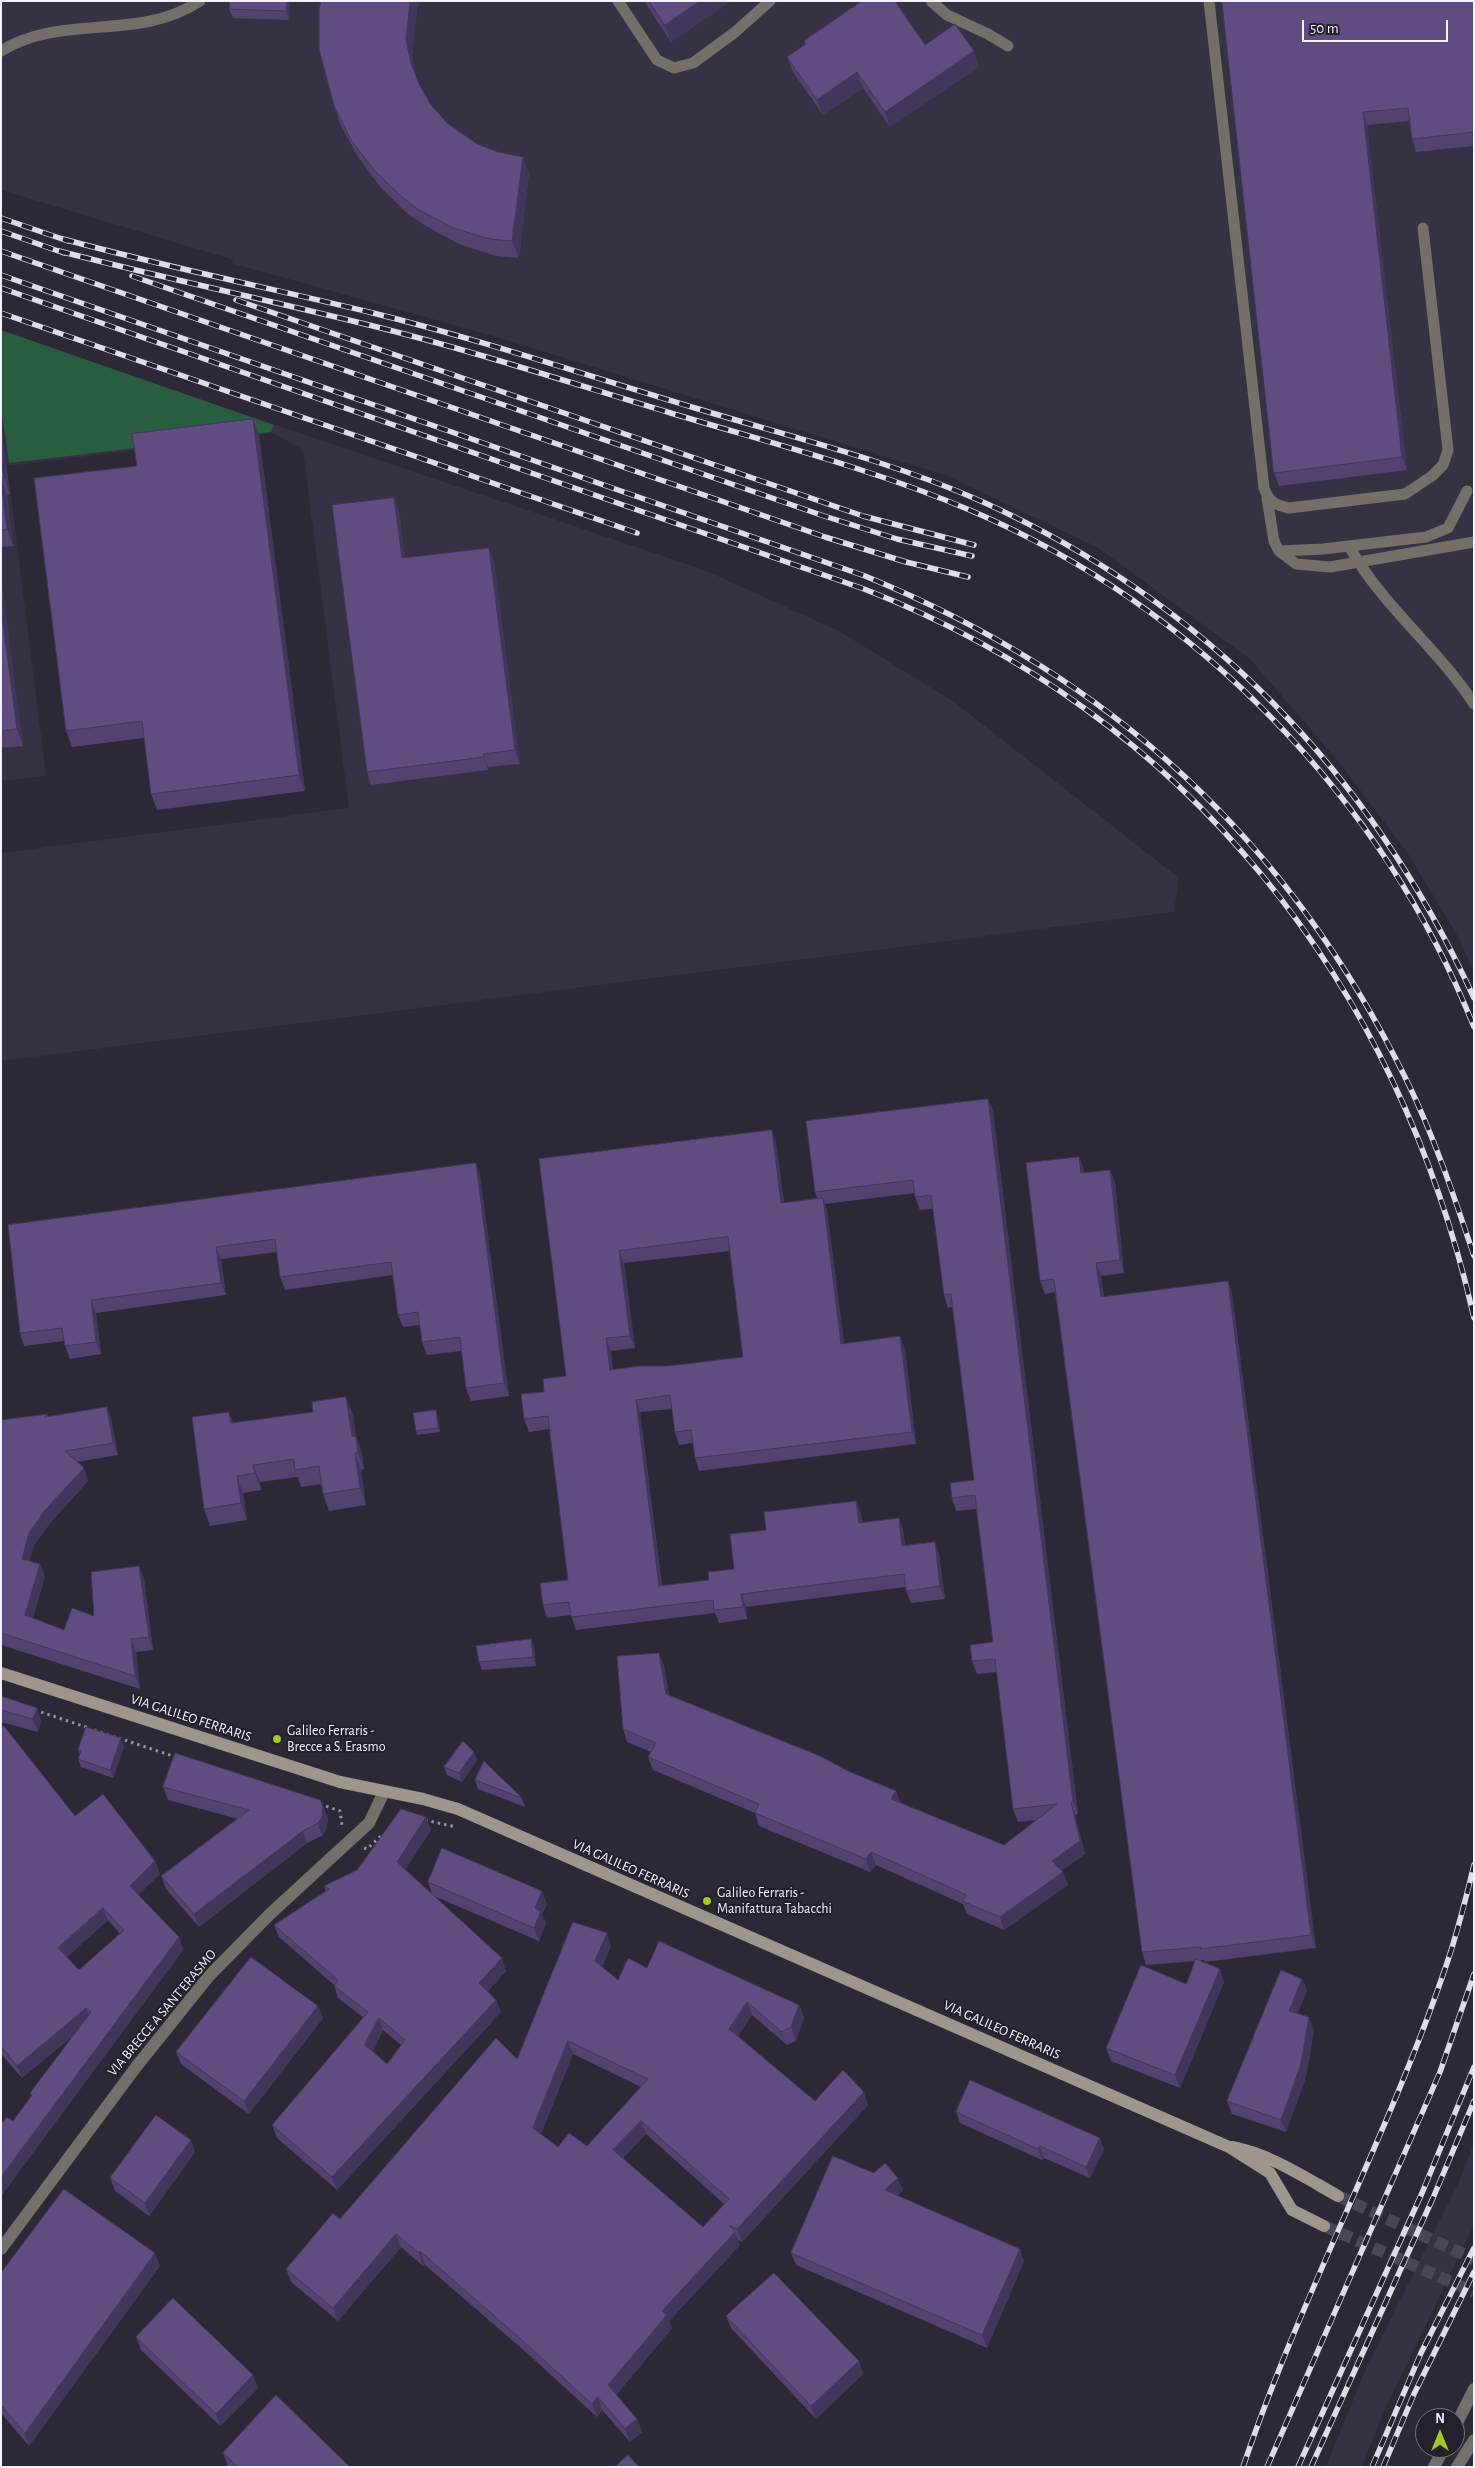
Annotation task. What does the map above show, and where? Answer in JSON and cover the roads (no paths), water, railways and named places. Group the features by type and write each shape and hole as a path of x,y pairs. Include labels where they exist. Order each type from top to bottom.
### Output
{"main road":[{"name":"VIA GALILEO FERRARIS","path":"1,1673 340,1782 423,1799 464,1812 1229,2147 1270,2173 1292,2210 1324,2226"},
{"name":"VIA GALILEO FERRARIS","path":"1229,2147 1247,2150 1289,2168 1338,2196"}],"street":[{"name":"VIA BRECCE A SANT'ERASMO","path":"1,2248 136,2067 209,1976 270,1914 369,1823 384,1792"},
{"path":"1464,2408 1474,2388"},
{"path":"1457,2467 1474,2440"}],"lane":[{"path":"1,51 12,44 46,32 119,27 157,20 200,1"},
{"path":"618,1 657,60 674,68 693,63 734,33 770,1"},
{"path":"931,1 947,15 988,34 1008,46"},
{"path":"1209,1 1264,488 1274,541 1279,551 1296,564 1330,567 1474,542"},
{"path":"1267,498 1276,505 1289,508 1405,494 1432,476 1443,465 1448,450 1423,228"},
{"path":"1279,551 1349,546 1426,537 1448,528 1467,491"},
{"path":"1349,546 1358,563 1382,598 1460,683 1474,704"}],"tunnel":[{"path":"1338,2196 1474,2259"},
{"path":"1324,2226 1474,2292"}],"railway":[{"path":"1,218 68,241"},
{"path":"1,231 64,253"},
{"path":"63,239 140,259 373,313 495,346 877,462 948,487 983,502 1064,543 1140,591 1210,645 1274,704 1333,770 1385,840 1433,917 1474,998"},
{"path":"1,251 825,537 906,562 968,577"},
{"path":"59,251 411,336 824,458 936,496 972,511 1055,552 1133,600 1206,657 1274,720 1335,789 1389,864 1436,943 1474,1027"},
{"path":"1,275 865,576 954,617 1037,664 1114,717 1184,776 1248,841 1306,914 1359,993 1406,1079 1435,1144 1474,1256"},
{"path":"132,276 821,515 897,539 972,556"},
{"path":"1,288 864,589 980,643 1085,709 1179,787 1262,875 1333,974 1392,1081 1440,1196 1474,1318"},
{"path":"236,300 863,516 974,545"},
{"path":"1,313 637,533"},
{"path":"1243,2467 1291,2340 1399,2090 1424,2027 1451,1951 1474,1865"},
{"path":"1267,2467 1440,2072 1474,1974"},
{"path":"1298,2467 1422,2193 1474,2067"},
{"path":"1311,2467 1433,2198 1474,2101"},
{"path":"1372,2467 1421,2353 1474,2248"},
{"path":"1383,2467 1414,2394 1474,2272"}],"place":[{"name":"Galileo Ferraris - Brecce a S. Erasmo","path":"277,1739"},
{"name":"Galileo Ferraris - Manifattura Tabacchi","path":"707,1901"}]}
